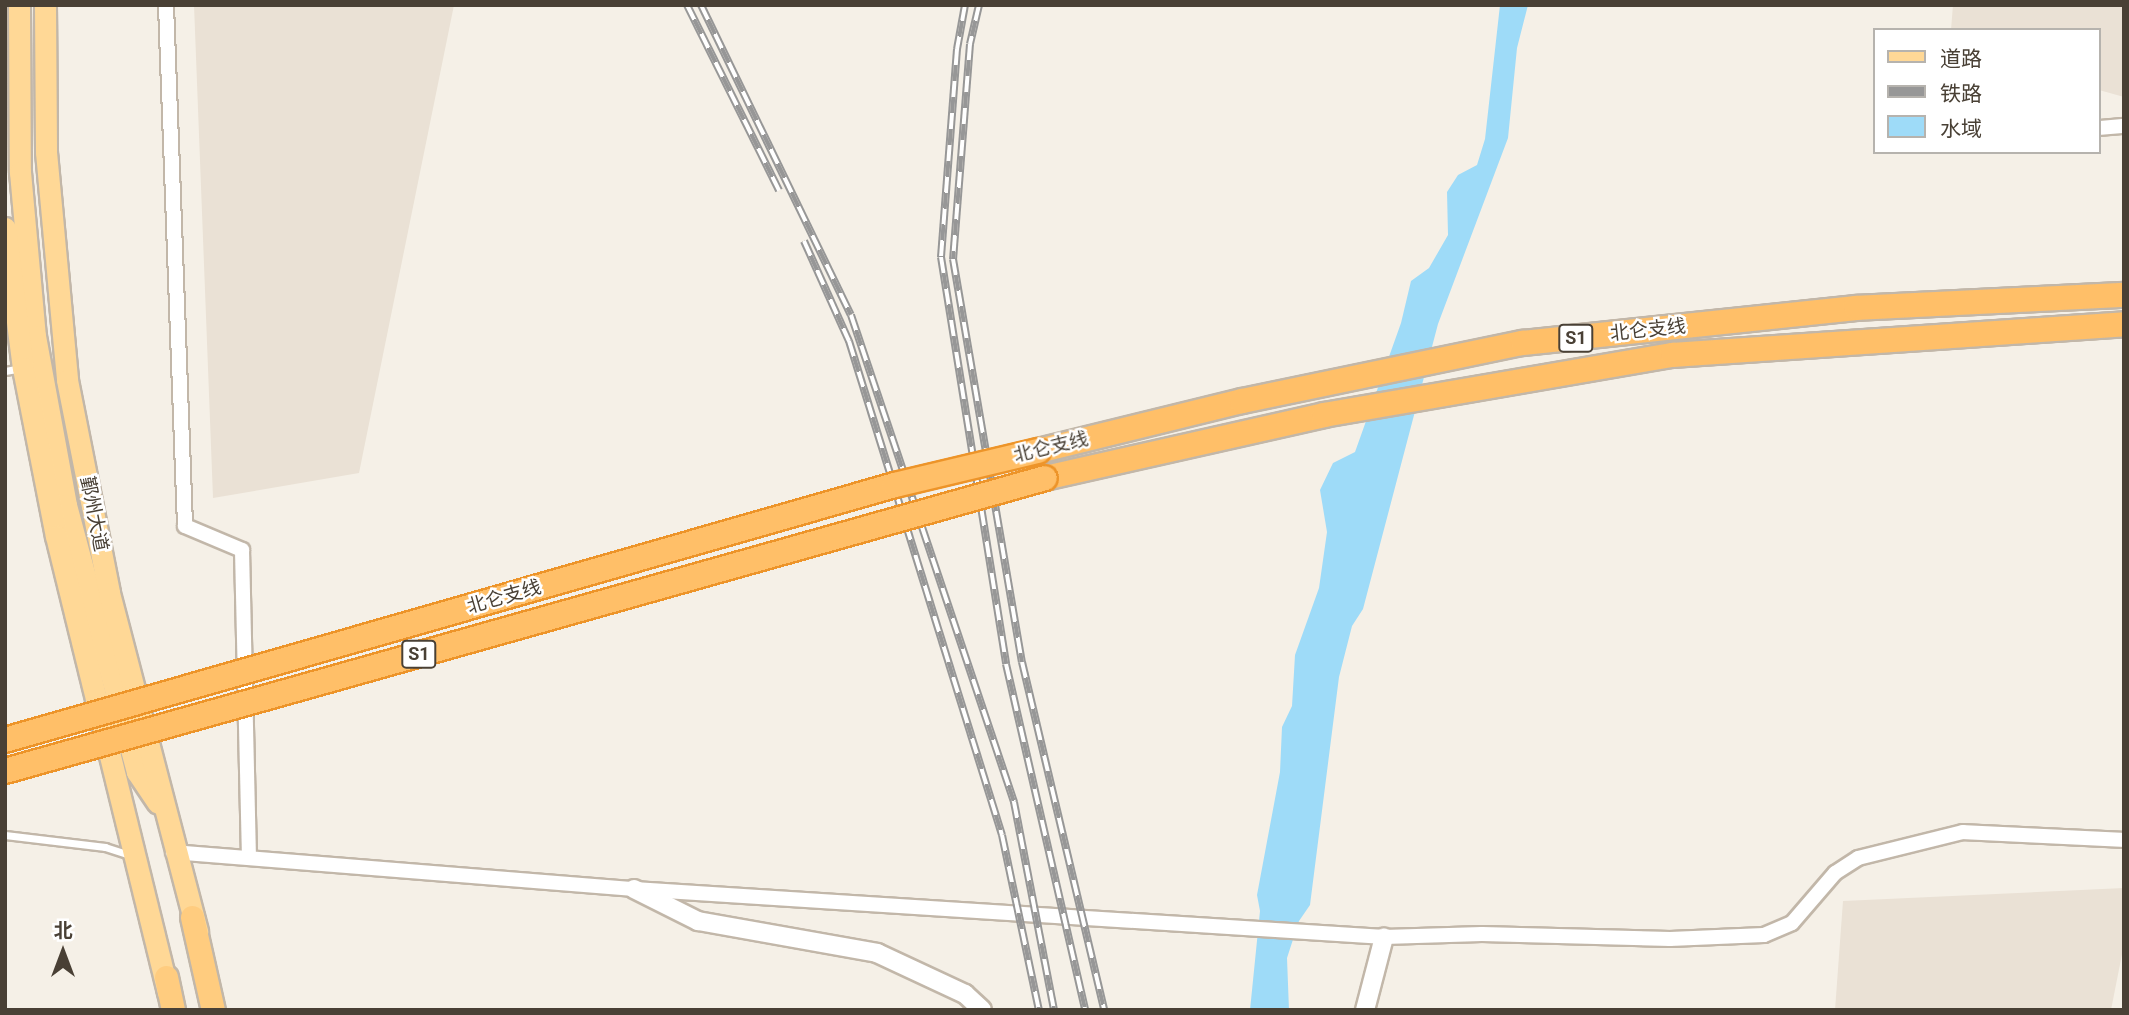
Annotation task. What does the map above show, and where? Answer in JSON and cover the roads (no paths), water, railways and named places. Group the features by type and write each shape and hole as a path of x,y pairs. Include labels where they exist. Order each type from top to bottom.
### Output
{"highway":[{"name":"北仑支线","path":"5,740 894,485 1242,401 1523,343 1856,308 2124,295"},
{"name":"北仑支线","path":"5,771 1045,478 1324,415 1673,355 2122,324"},
{"path":"192,917 213,1010"},
{"path":"166,978 171,1010"}],"main road":[{"path":"19,5 20,172 37,349 66,505 137,772 167,817"},
{"name":"鄞州大道","path":"45,5 46,152 67,380 109,593 167,817 173,852 224,1010"},
{"path":"5,229 14,370 166,978"}],"street":[{"path":"166,5 185,526 242,550 249,858"},
{"path":"2101,128 2124,126"},
{"path":"173,852 634,890 1384,937 1764,935 1792,923 1835,873 1858,858 1908,844 1963,832 2124,840"},
{"path":"634,890 698,921 877,953 965,994 982,1010"},
{"path":"1365,1010 1384,937"}],"lane":[{"path":"5,835 105,847 134,857"}],"water":[{"path":"1500,5 1528,5 1517,48 1508,138 1438,324 1363,609 1352,626 1339,677 1310,905 1299,921 1287,958 1289,1010 1250,1010 1260,911 1257,895 1280,772 1282,727 1292,706 1295,655 1319,588 1327,532 1320,490 1333,463 1355,452 1401,323 1411,281 1429,268 1448,235 1447,192 1458,175 1477,165 1485,139"}],"railway":[{"path":"687,5 779,190"},
{"path":"701,5 851,315 1014,802 1054,1010"},
{"path":"965,5 957,49 941,257 1006,664 1085,1010"},
{"path":"979,5 970,44 953,259 1022,662 1104,1010"},
{"path":"804,241 849,341 1002,835 1039,1010"}]}
